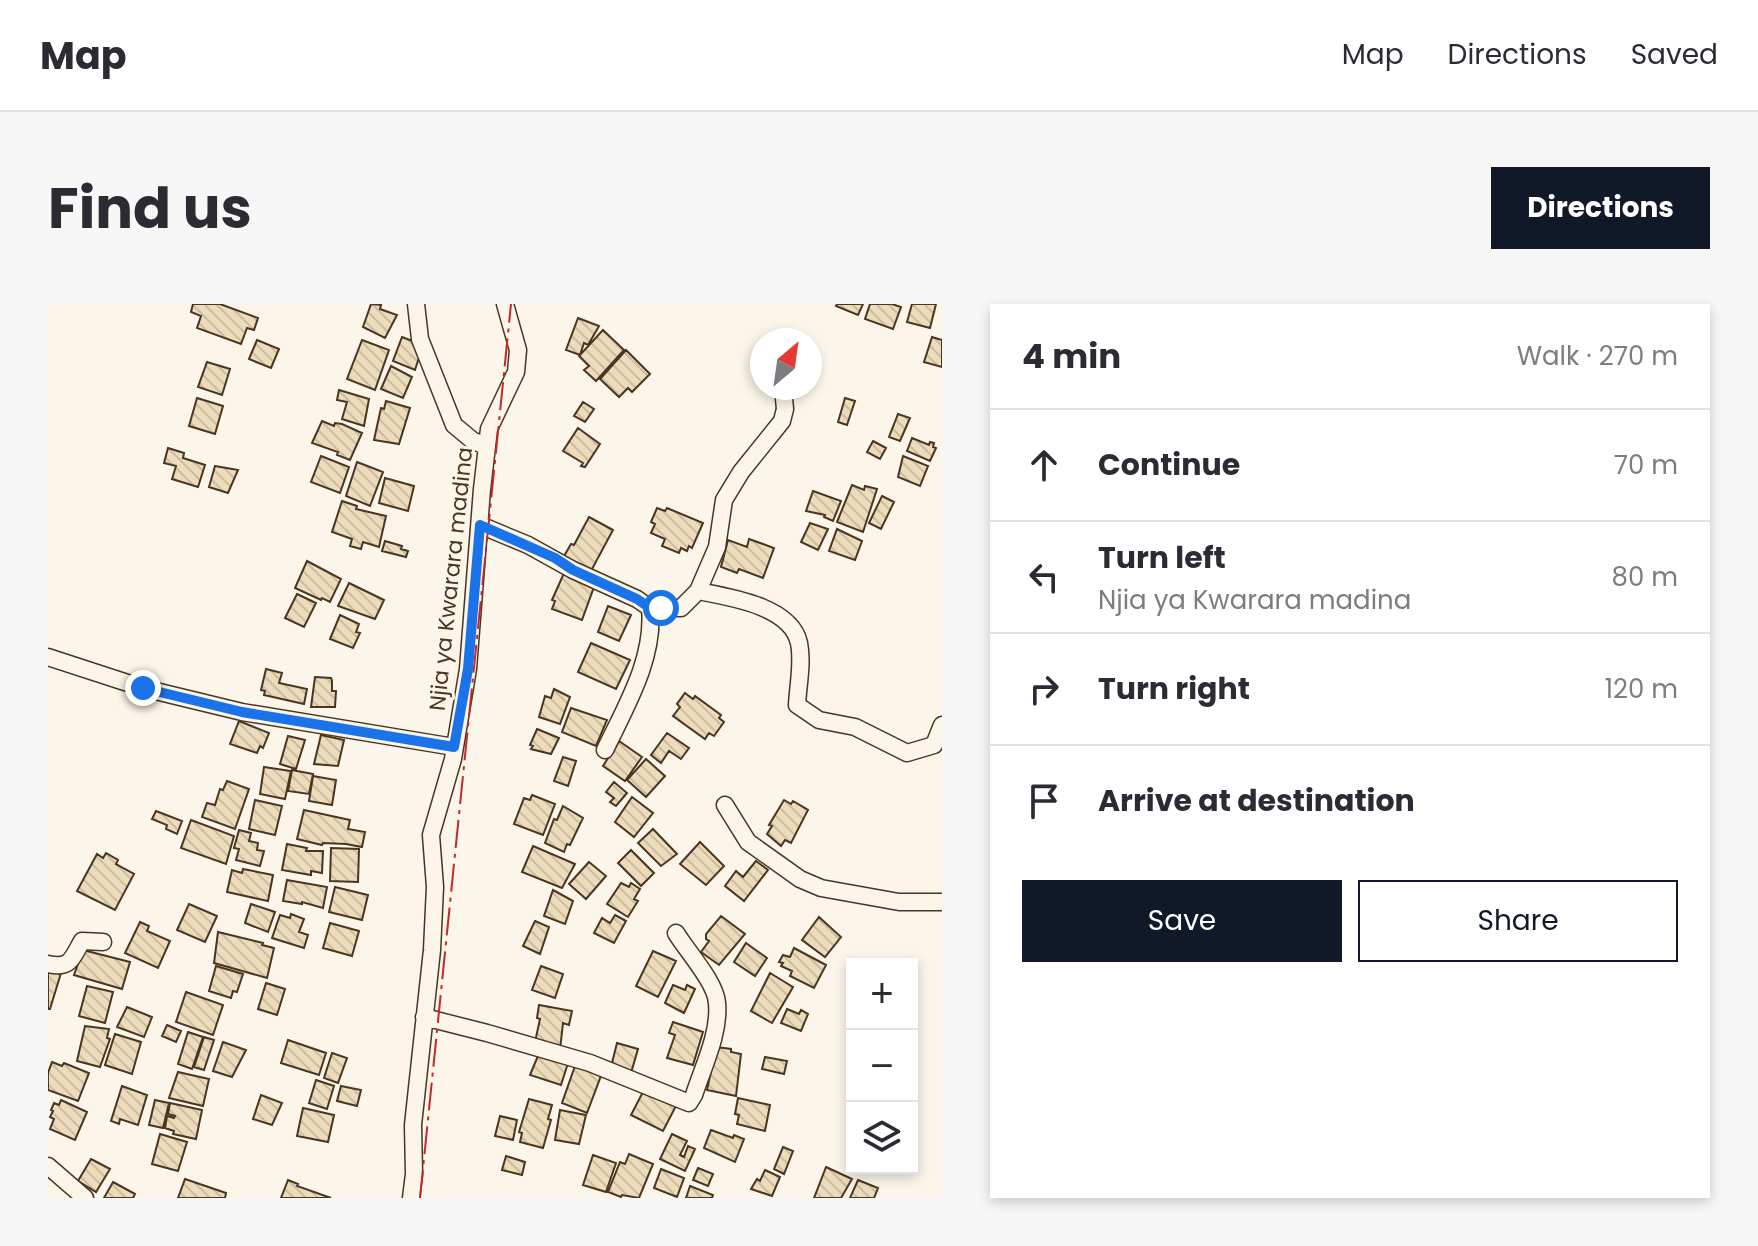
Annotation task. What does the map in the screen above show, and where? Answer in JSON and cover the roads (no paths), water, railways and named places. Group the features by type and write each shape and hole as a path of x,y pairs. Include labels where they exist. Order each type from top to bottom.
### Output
{"street":[{"path":"416,304 420,339 454,425 472,440 487,447"},
{"name":"Njia ya Kwarara madina","path":"411,1198 413,1125 435,887 431,835 453,759 468,669 489,429 516,372 518,350 505,304"},
{"path":"480,525 555,558 650,608 681,608 698,591 717,547 724,500 741,472 782,421 784,400"},
{"path":"698,591 754,604 789,622 798,640 800,668 797,705 819,720 855,727 907,753 934,745 942,725"},
{"path":"605,750 630,698 645,655 652,627 650,608"},
{"path":"48,657 143,688 242,712 454,747"},
{"path":"725,805 748,842 800,879 821,888 899,902 942,902"},
{"path":"424,1017 590,1063 689,1103 714,1031 717,1003 712,988 676,933"},
{"path":"48,964 60,967 67,964 82,941 103,942"},
{"path":"48,1166 85,1198"}]}
